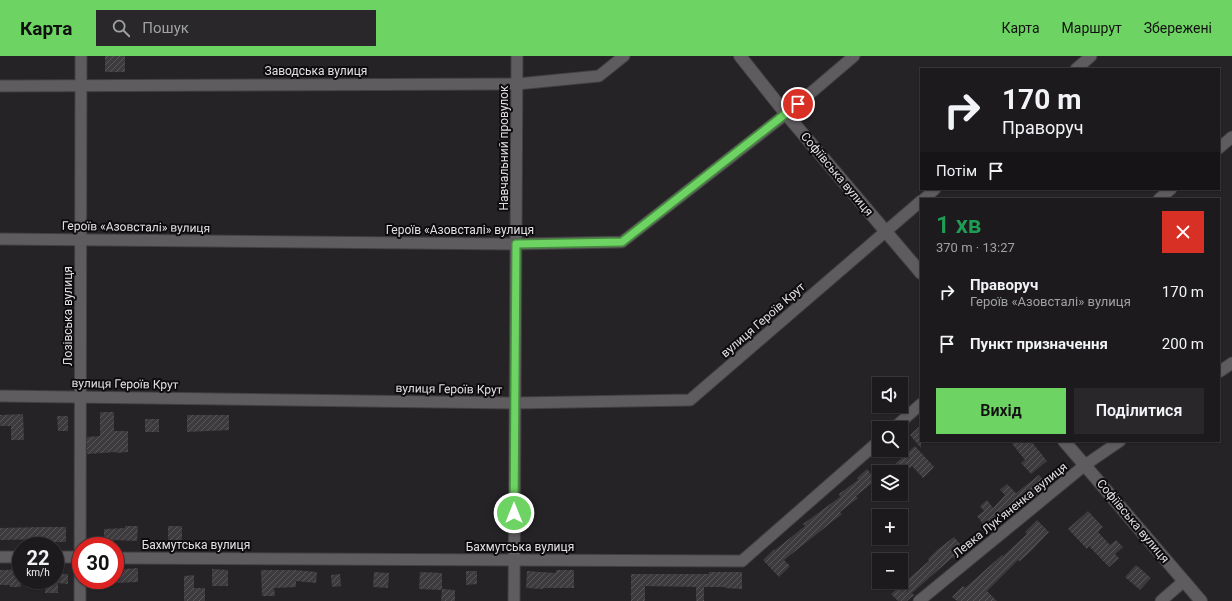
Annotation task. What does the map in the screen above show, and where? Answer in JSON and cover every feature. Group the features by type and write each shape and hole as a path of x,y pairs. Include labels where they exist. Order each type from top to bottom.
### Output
{"street":[{"name":"Лозівська вулиця","path":"81,56 81,537"},
{"name":"Навчальний провулок","path":"514,601 517,56"},
{"name":"Заводська вулиця","path":"0,86 517,84 599,76 624,56"},
{"name":"Софіївська вулиця","path":"740,56 786,114 920,272"},
{"name":"Героїв «Азовсталі» вулиця","path":"0,239 516,244 622,242 786,114 854,56"},
{"path":"1077,68 1091,56"},
{"path":"1220,147 1232,137"},
{"path":"925,198 934,190"},
{"path":"1160,198 1170,190"},
{"name":"вулиця Героїв Крут","path":"0,396 515,403 690,400 920,202"},
{"path":"1220,371 1232,362"},
{"path":"902,421 920,405"},
{"name":"Софіївська вулиця","path":"1065,442 1201,601"},
{"name":"Левка Лук'яненка вулиця","path":"919,601 1085,465 1119,442"},
{"name":"Бахмутська вулиця","path":"124,558 742,561 872,447"},
{"path":"0,557 12,557"},
{"path":"1161,601 1184,581"},
{"name":"Лозівська вулиця","path":"80,589 80,601"}],"building":[{"path":"105,56 125,56 125,72 105,72"},
{"path":"100,412 114,412 114,431 128,431 128,452 87,454 87,437 100,436"},
{"path":"23,414 24,440 11,440 11,426 0,426 0,415"},
{"path":"187,415 229,415 229,430 187,432"},
{"path":"57,416 68,416 68,431 58,431"},
{"path":"145,419 159,419 159,432 145,432"},
{"path":"920,426 921,448 910,435"},
{"path":"1011,442 1032,442 1047,461 1031,474 1021,463 1025,460"},
{"path":"915,446 934,467 923,478 912,466 908,470 908,465 896,465 895,464 903,457 908,457 908,452"},
{"path":"867,469 872,475 872,483 856,496 858,498 840,512 842,514 784,560 790,566 779,577 763,560 774,549 775,550 805,526 803,524 840,497 839,494 858,480 857,478"},
{"path":"1039,475 1048,486 1030,501 1027,497 1010,514 1008,512 992,524 988,520 983,524 977,516 984,511 980,506 987,500 993,508 1005,495 1000,490 1007,484 1016,493"},
{"path":"1088,511 1103,527 1098,532 1110,545 1116,540 1123,547 1115,554 1119,558 1109,567 1089,546 1087,549 1068,529"},
{"path":"1037,520 1049,532 1032,550 1020,561 1018,560 987,591 997,601 957,601 952,597 963,586 965,588 1002,555 1003,556 1027,534 1025,532"},
{"path":"125,526 138,526 137,541 124,540 124,537 104,537 104,529 125,528"},
{"path":"168,526 182,526 182,542 168,542"},
{"path":"66,527 66,542 64,542 64,537 12,537 12,540 0,540 0,528"},
{"path":"954,537 965,550 954,559 953,557 912,593 914,595 907,601 898,601 891,594 897,589 908,589 908,579 929,561 928,559"},
{"path":"1136,565 1151,578 1140,590 1125,577"},
{"path":"138,568 138,582 124,583 124,569"},
{"path":"12,569 12,587 10,587 10,585 0,585 0,570"},
{"path":"212,569 228,570 228,586 212,586"},
{"path":"261,570 296,570 317,572 316,583 296,581 296,587 274,588 275,596 262,596"},
{"path":"556,570 574,570 574,588 526,588 527,571 556,573"},
{"path":"466,571 477,571 477,584 466,585"},
{"path":"374,572 389,573 388,588 373,587"},
{"path":"420,572 442,573 442,590 419,589"},
{"path":"709,572 742,572 742,589 704,587 704,601 696,601 696,587 645,586 645,601 631,601 631,574 709,574"},
{"path":"64,574 68,574 68,584 64,584"},
{"path":"340,574 341,586 332,587 331,575"},
{"path":"194,575 194,588 205,588 205,601 184,601 184,576"},
{"path":"45,589 58,589 58,593 45,593"},
{"path":"442,589 455,590 455,601 441,601"}],"route":[{"path":"514,513 516,244 622,242 798,104"}]}
